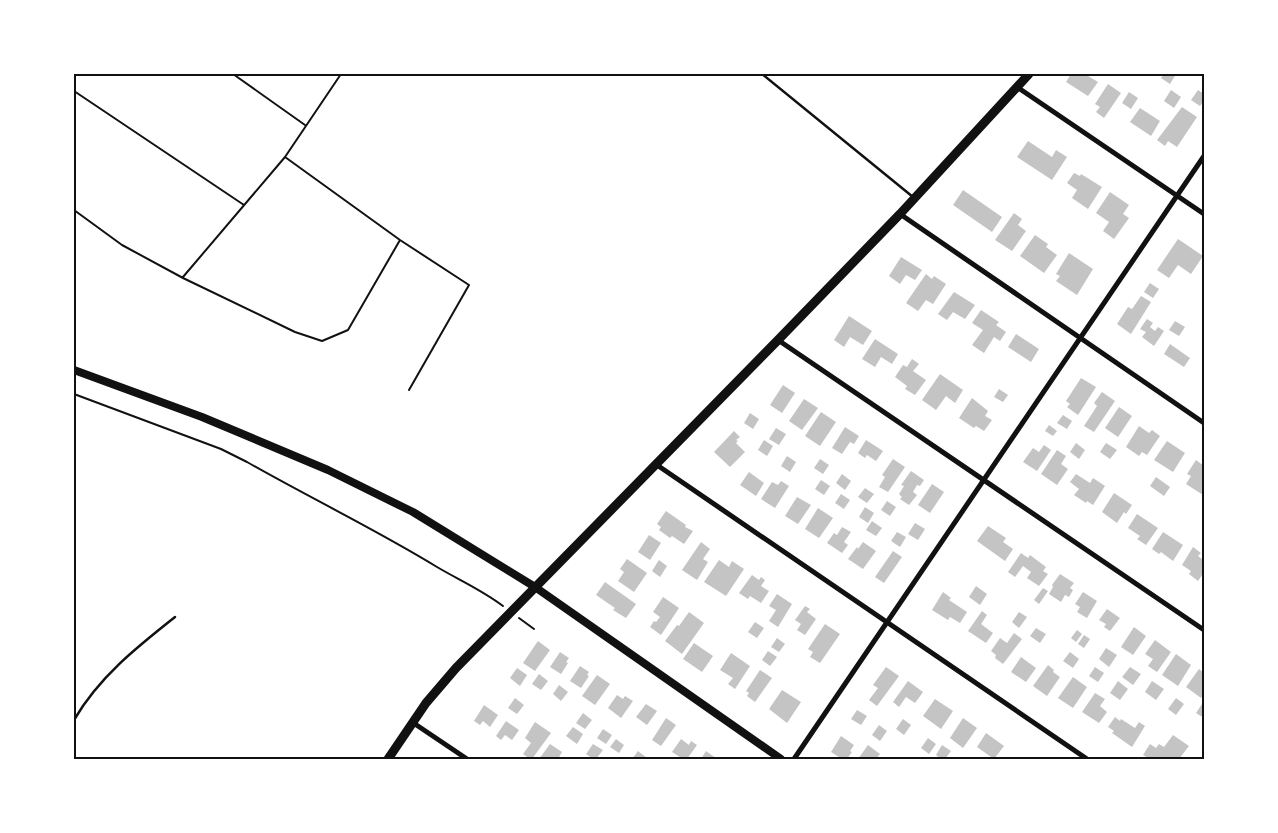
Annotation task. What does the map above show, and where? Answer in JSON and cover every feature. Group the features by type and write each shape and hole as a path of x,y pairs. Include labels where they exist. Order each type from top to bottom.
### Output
{"main road":[{"path":"388,759 426,703 451,674 900,214 1029,74"},
{"path":"74,370 202,417 328,470 413,512 535,588 781,759"}],"street":[{"path":"1017,86 1204,214"},
{"path":"794,759 888,624 1204,156"},
{"path":"900,214 1204,423"},
{"path":"778,340 1204,630"},
{"path":"656,465 1086,759"},
{"path":"412,722 467,759"}],"lane":[{"path":"762,74 914,198"},
{"path":"74,720 97,687 116,666 175,617"}],"path":[{"path":"233,74 305,125"},
{"path":"183,278 286,157 305,125 341,74"},
{"path":"74,91 244,206"},
{"path":"286,157 400,240 469,285 409,390"},
{"path":"74,210 122,245 183,278 295,332 322,341 348,330 400,240"},
{"path":"74,394 230,454 379,532 490,596"}],"building":[{"path":"1071,74 1089,74 1088,76 1098,82 1088,96 1066,82"},
{"path":"1164,74 1176,74 1170,84 1161,78"},
{"path":"1108,84 1121,93 1104,118 1096,112 1100,107 1095,104"},
{"path":"1171,90 1181,97 1174,108 1164,101"},
{"path":"1198,90 1204,94 1204,100 1200,106 1191,100"},
{"path":"1129,92 1138,98 1131,109 1122,103"},
{"path":"1182,107 1197,117 1177,147 1168,141 1165,146 1157,140"},
{"path":"1140,108 1160,121 1151,136 1130,122"},
{"path":"1028,141 1052,157 1056,150 1067,157 1052,180 1017,157"},
{"path":"1074,173 1080,176 1081,174 1102,187 1088,209 1072,198 1077,190 1067,183"},
{"path":"963,190 1002,217 992,232 953,205"},
{"path":"1110,192 1129,205 1123,214 1129,218 1114,239 1103,231 1109,222 1096,213"},
{"path":"1014,213 1022,219 1018,225 1026,231 1012,251 995,240"},
{"path":"1035,235 1048,244 1046,247 1057,255 1044,273 1020,256"},
{"path":"1178,239 1203,256 1191,274 1178,265 1169,278 1157,270"},
{"path":"1069,253 1093,269 1077,295 1056,281 1060,276 1056,274"},
{"path":"901,257 922,270 915,280 906,275 900,284 889,276"},
{"path":"926,274 932,279 934,276 946,284 933,304 926,300 918,311 906,303"},
{"path":"1150,283 1159,289 1153,298 1144,292"},
{"path":"954,292 975,305 965,319 953,312 947,320 938,314"},
{"path":"1141,296 1151,302 1131,334 1117,324 1128,307 1132,309"},
{"path":"981,310 999,322 996,325 1006,332 1000,341 994,337 984,353 972,345 983,330 972,323"},
{"path":"849,316 872,331 863,345 850,337 844,347 834,340"},
{"path":"1147,319 1153,323 1150,327 1155,331 1158,327 1164,331 1154,346 1142,337 1146,332 1140,329"},
{"path":"1175,321 1185,327 1179,336 1169,330"},
{"path":"1016,334 1039,349 1031,362 1008,347"},
{"path":"875,339 898,354 892,364 881,357 875,367 862,359"},
{"path":"1170,344 1190,358 1184,367 1164,354"},
{"path":"912,359 919,364 913,371 926,380 915,395 905,389 907,386 895,377 903,365 907,367"},
{"path":"940,374 963,390 955,403 946,396 936,410 922,400"},
{"path":"1081,378 1096,387 1078,415 1067,407 1070,404 1066,401"},
{"path":"783,385 795,393 782,413 770,405"},
{"path":"999,389 1008,395 1003,402 994,397"},
{"path":"1102,392 1115,401 1094,432 1084,426 1097,406 1094,403"},
{"path":"972,398 988,411 985,416 992,420 984,431 976,426 974,428 959,418"},
{"path":"804,399 818,408 802,430 789,421"},
{"path":"1119,407 1132,416 1118,437 1105,428"},
{"path":"821,412 836,422 820,446 805,436"},
{"path":"750,413 759,419 753,429 744,423"},
{"path":"1063,415 1072,421 1067,429 1057,423"},
{"path":"1049,425 1057,431 1053,436 1045,431"},
{"path":"1139,426 1149,433 1152,430 1160,436 1147,455 1142,452 1139,456 1126,447"},
{"path":"845,427 859,436 854,444 850,442 842,454 832,448"},
{"path":"776,428 786,434 779,445 769,439"},
{"path":"734,431 740,437 736,440 738,441 736,443 745,452 730,467 714,452"},
{"path":"764,440 773,446 767,456 758,450"},
{"path":"866,440 883,451 876,461 867,455 865,458 858,453"},
{"path":"1167,441 1185,453 1173,472 1154,460"},
{"path":"1076,443 1085,450 1079,459 1070,452"},
{"path":"1106,443 1117,450 1110,459 1100,452"},
{"path":"1044,445 1051,450 1037,471 1023,462 1033,448 1039,452"},
{"path":"1057,450 1066,456 1061,464 1068,469 1057,485 1041,474"},
{"path":"787,456 796,462 790,472 781,466"},
{"path":"820,459 829,465 823,474 814,468"},
{"path":"893,459 905,467 888,492 879,487 885,477 882,475"},
{"path":"1196,460 1204,466 1203,495 1186,484 1191,476 1187,474"},
{"path":"911,471 924,480 920,486 917,485 913,492 917,495 909,505 900,499 902,497 899,494 904,486 901,485"},
{"path":"749,472 764,483 756,496 740,485"},
{"path":"842,474 851,481 845,490 836,483"},
{"path":"1076,474 1090,483 1093,478 1105,486 1093,505 1074,495 1079,489 1070,482"},
{"path":"1156,477 1170,487 1164,496 1150,486"},
{"path":"821,480 830,486 824,495 815,489"},
{"path":"781,481 789,486 775,508 761,499 772,482 778,485"},
{"path":"932,484 944,492 930,513 918,505"},
{"path":"865,488 874,494 867,503 858,497"},
{"path":"1114,493 1132,505 1126,514 1124,512 1117,523 1102,512"},
{"path":"841,494 850,500 844,509 835,503"},
{"path":"797,497 811,505 798,524 785,516"},
{"path":"887,501 896,507 890,516 881,510"},
{"path":"865,507 874,513 868,523 859,517"},
{"path":"818,508 833,518 819,538 805,529"},
{"path":"666,511 686,525 685,527 693,531 684,544 672,536 670,538 659,530 661,527 657,524"},
{"path":"1137,514 1158,528 1146,545 1137,539 1140,536 1128,528"},
{"path":"872,521 882,528 876,536 866,530"},
{"path":"915,523 925,529 918,540 908,534"},
{"path":"988,526 1006,538 1003,542 1013,549 1005,561 977,541"},
{"path":"842,527 851,532 844,542 848,545 842,553 827,543 834,533 837,535"},
{"path":"897,532 906,537 900,547 891,541"},
{"path":"1163,532 1183,545 1173,561 1161,552 1159,554 1152,549"},
{"path":"649,535 661,543 650,560 638,552"},
{"path":"701,542 710,549 703,559 708,562 697,580 682,570"},
{"path":"863,542 876,551 863,569 848,559"},
{"path":"1193,547 1201,553 1198,556 1202,559 1204,556 1204,572 1198,581 1189,574 1191,571 1182,565"},
{"path":"893,551 902,557 884,583 875,577"},
{"path":"1021,553 1028,558 1030,555 1046,567 1043,571 1048,574 1039,586 1027,578 1031,572 1023,566 1015,577 1008,572"},
{"path":"627,559 647,573 634,592 618,581 624,572 620,569"},
{"path":"659,560 667,566 660,577 652,571"},
{"path":"719,560 729,567 732,561 744,569 726,596 704,582"},
{"path":"1060,574 1074,583 1070,588 1073,590 1069,597 1065,595 1061,602 1049,594 1053,587 1052,585"},
{"path":"752,575 759,580 761,577 765,580 761,586 769,591 761,603 750,596 748,599 739,593"},
{"path":"605,582 636,604 626,618 613,610 615,608 596,595"},
{"path":"976,586 987,594 980,605 969,597"},
{"path":"1043,588 1048,591 1039,604 1034,600"},
{"path":"943,592 951,598 949,600 967,612 960,623 950,617 948,620 932,610"},
{"path":"1083,592 1097,601 1087,618 1077,612 1080,607 1075,604"},
{"path":"777,594 792,604 778,627 769,621 776,610 769,606"},
{"path":"663,597 679,608 661,635 650,627 660,617 653,612"},
{"path":"805,606 810,609 807,612 816,619 805,635 797,630 801,624 795,620"},
{"path":"1107,609 1120,618 1110,631 1104,627 1106,624 1099,620"},
{"path":"982,611 987,615 981,624 993,633 986,643 968,631"},
{"path":"689,612 704,623 682,654 665,641"},
{"path":"1019,612 1027,617 1019,628 1012,622"},
{"path":"755,622 764,628 757,638 748,632"},
{"path":"825,624 840,634 820,663 810,657 813,652 808,649"},
{"path":"1134,627 1146,636 1133,655 1121,647"},
{"path":"1036,628 1046,634 1040,643 1030,636"},
{"path":"1077,630 1082,634 1076,642 1071,638"},
{"path":"1014,633 1022,639 1003,664 995,658 996,655 991,651 1000,638 1007,643"},
{"path":"1084,635 1090,639 1084,648 1078,644"},
{"path":"777,638 785,644 779,652 771,647"},
{"path":"1155,640 1171,652 1157,672 1148,666 1153,659 1145,654"},
{"path":"538,641 550,650 535,671 523,663"},
{"path":"694,643 713,656 702,672 683,659"},
{"path":"1106,648 1117,655 1109,667 1099,659"},
{"path":"768,651 777,657 770,666 762,660"},
{"path":"560,652 569,658 561,674 550,667"},
{"path":"1070,652 1079,659 1073,668 1063,661"},
{"path":"731,653 750,666 735,689 728,684 733,678 720,670"},
{"path":"1176,654 1191,665 1178,686 1162,675"},
{"path":"1021,657 1036,668 1026,682 1011,672"},
{"path":"1048,665 1060,677 1047,696 1033,686"},
{"path":"580,666 589,672 587,675 589,676 581,688 570,681"},
{"path":"886,667 899,676 877,706 869,700 878,688 873,685"},
{"path":"1095,667 1104,673 1098,682 1089,676"},
{"path":"1130,667 1141,674 1133,685 1122,677"},
{"path":"517,668 527,675 520,686 510,678"},
{"path":"1199,669 1204,673 1204,693 1201,698 1186,687"},
{"path":"760,670 772,678 755,702 747,696 749,693 746,691"},
{"path":"539,674 548,681 541,690 532,684"},
{"path":"597,675 610,684 595,705 582,696"},
{"path":"1073,677 1087,687 1073,708 1058,698"},
{"path":"908,681 923,692 915,703 906,697 899,707 893,702"},
{"path":"1118,681 1128,689 1120,700 1110,693"},
{"path":"1152,681 1164,689 1156,700 1145,692"},
{"path":"559,685 568,692 561,701 553,694"},
{"path":"782,690 801,702 787,723 769,709"},
{"path":"1095,693 1105,699 1100,706 1107,712 1099,723 1082,712"},
{"path":"617,695 623,699 625,696 633,701 621,718 608,708"},
{"path":"515,698 524,705 517,714 508,708"},
{"path":"1176,698 1184,704 1176,715 1168,709"},
{"path":"935,699 953,711 941,729 923,716"},
{"path":"1204,701 1204,718 1196,713"},
{"path":"646,704 657,711 647,725 636,717"},
{"path":"484,705 498,715 490,727 483,721 480,725 474,721"},
{"path":"857,710 867,716 861,725 851,719"},
{"path":"583,713 592,720 585,729 576,723"},
{"path":"1115,717 1135,728 1139,722 1145,726 1132,747 1112,733 1114,731 1108,727"},
{"path":"666,718 676,725 661,746 652,740"},
{"path":"963,718 977,728 963,748 950,738"},
{"path":"903,719 911,725 904,735 896,729"},
{"path":"506,721 519,730 512,740 505,735 501,740 496,736"},
{"path":"535,722 551,733 532,759 530,759 523,754 531,743 525,738"},
{"path":"879,725 887,731 880,741 872,735"},
{"path":"573,727 583,734 577,744 566,736"},
{"path":"603,729 612,735 606,744 597,738"},
{"path":"986,733 1004,746 994,759 977,747"},
{"path":"1173,735 1189,746 1179,759 1150,759 1143,755 1150,744 1156,748 1159,744 1164,747"},
{"path":"841,736 854,745 847,759 842,759 831,752"},
{"path":"928,738 936,744 929,754 921,748"},
{"path":"616,739 624,745 619,753 610,747"},
{"path":"681,739 689,745 691,741 697,745 687,759 683,759 672,752"},
{"path":"550,744 562,752 558,759 539,759"},
{"path":"593,744 603,750 596,759 586,754"},
{"path":"868,745 880,754 876,759 858,759"},
{"path":"942,745 951,751 945,759 941,759 936,755"},
{"path":"638,751 647,758 632,759"},
{"path":"706,751 717,759 701,759"}]}
